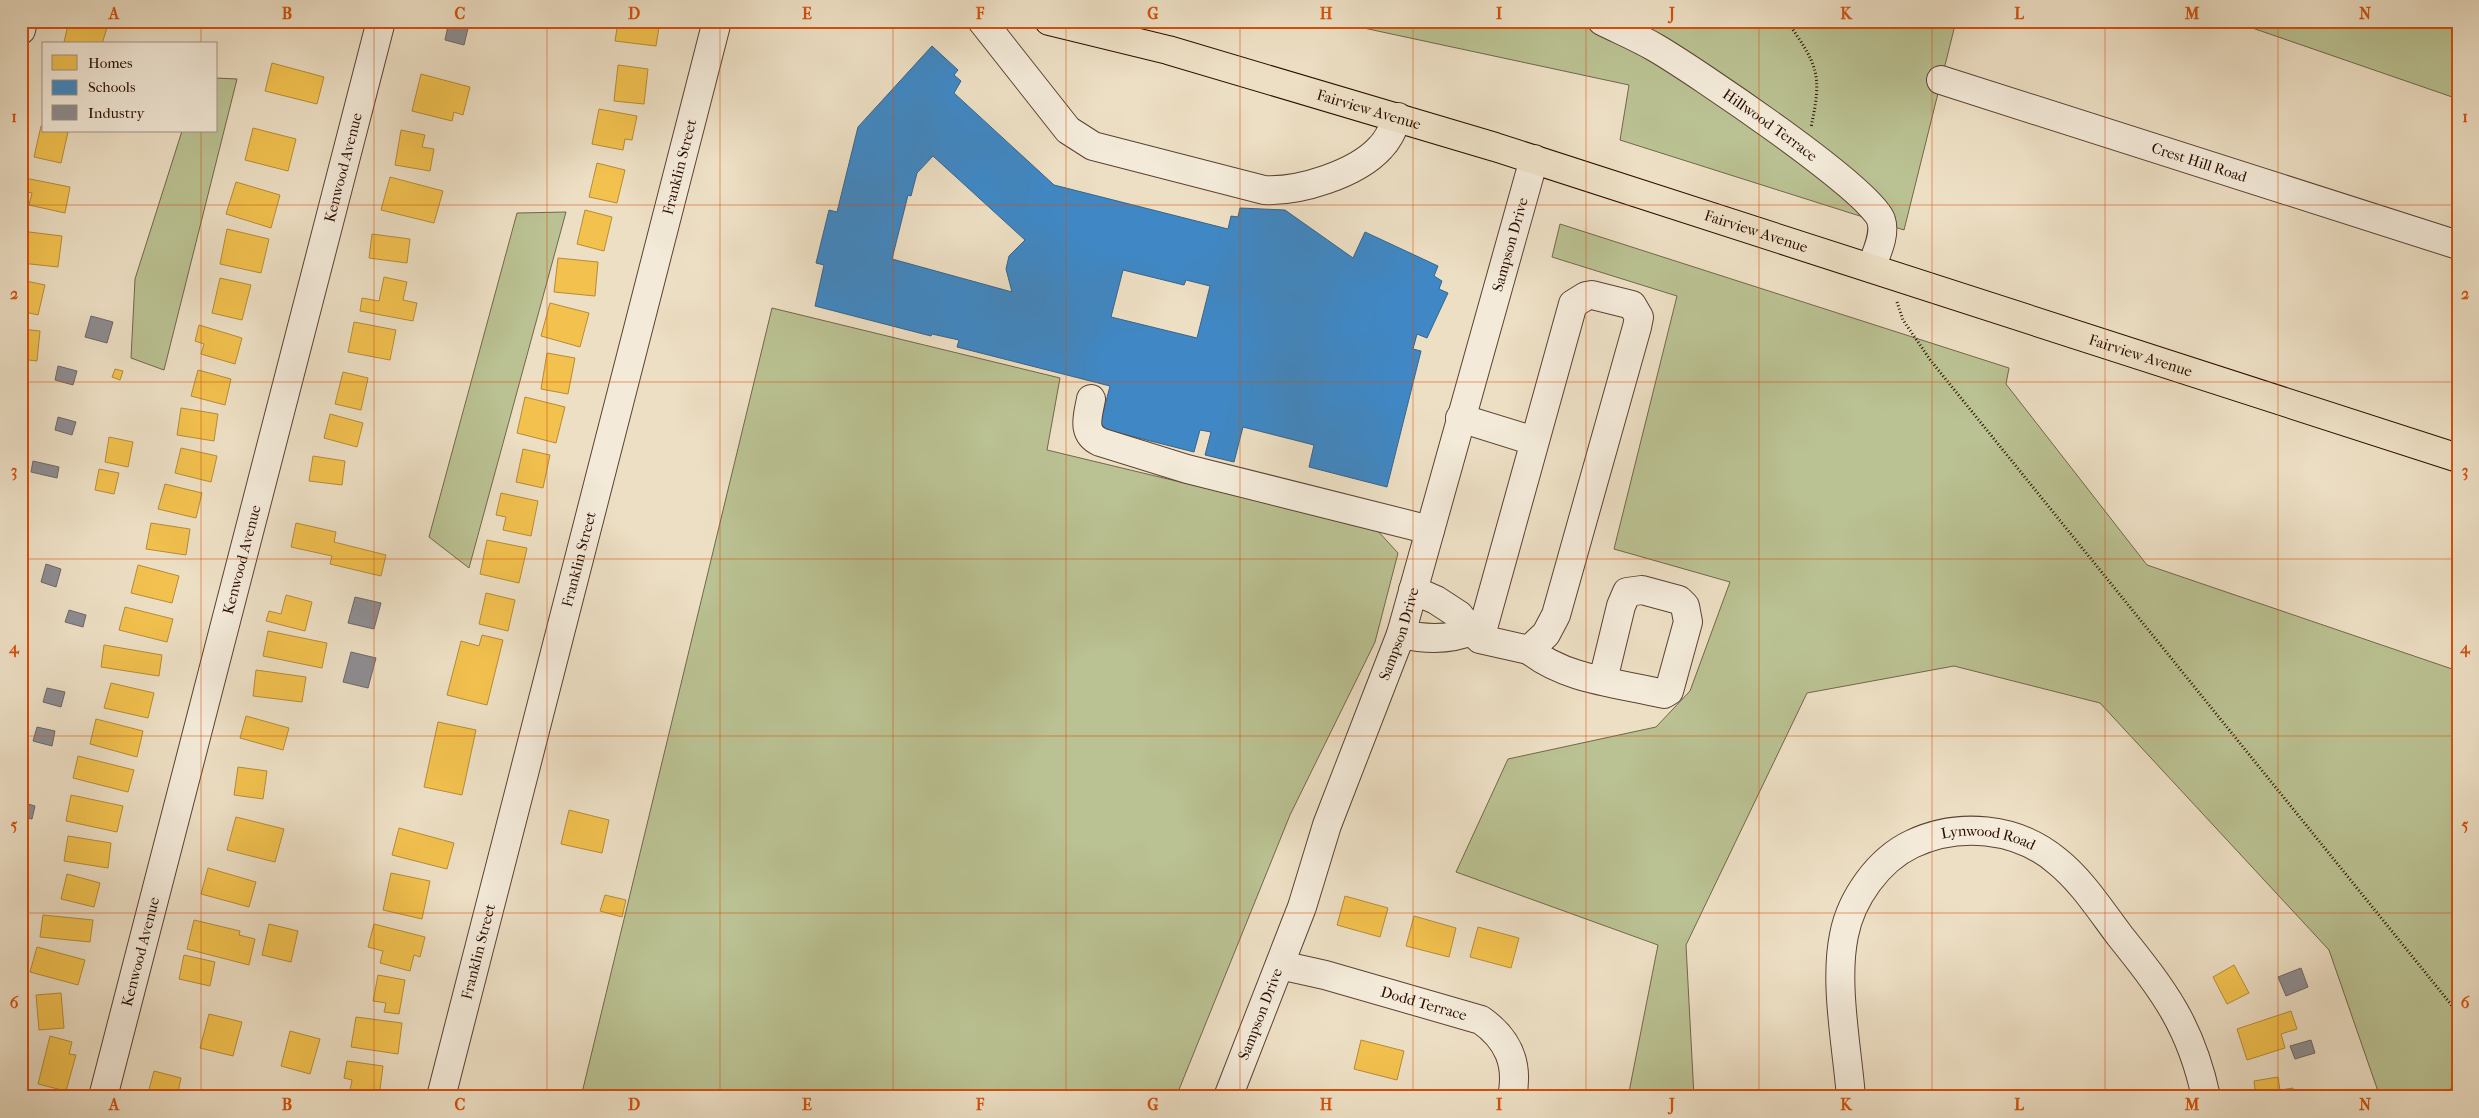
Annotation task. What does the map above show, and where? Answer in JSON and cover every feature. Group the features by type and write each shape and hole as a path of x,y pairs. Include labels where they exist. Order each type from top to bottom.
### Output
{"main road":[{"name":"Fairview Avenue","path":"1050,21 1168,50 1534,159 2458,458"}],"street":[{"path":"21,30 24,21"},
{"name":"Kenwood Avenue","path":"103,1097 380,21"},
{"name":"Franklin Street","path":"441,1097 717,21"},
{"path":"982,21 1068,130 1093,146 1264,190 1293,190 1364,161 1382,147 1398,117"},
{"name":"Hillwood Terrace","path":"1602,21 1656,48 1756,116 1846,182 1872,205 1878,212 1882,228 1880,271"},
{"name":"Crest Hill Road","path":"1941,80 2458,245"},
{"name":"Sampson Drive","path":"1228,1097 1302,907 1326,825 1400,634 1534,159"},
{"path":"1476,635 1573,304 1586,296 1592,295 1632,305 1638,317 1637,327 1556,615 1546,634 1529,650"},
{"path":"1090,399 1086,424 1088,432 1100,442 1187,469 1430,530"},
{"path":"1460,418 1534,441"},
{"path":"1413,590 1436,600 1459,614 1476,635"},
{"path":"1400,634 1417,638 1455,638 1476,635 1529,650 1552,667 1603,680"},
{"name":"Lynwood Road","path":"1851,1097 1840,972 1842,943 1850,914 1868,882 1893,856 1921,840 1936,835 1968,830 2002,834 2034,846 2058,861 2165,994 2181,1020 2193,1048 2206,1097"},
{"name":"Dodd Terrace","path":"1280,965 1325,975 1481,1020 1498,1034 1512,1056 1515,1081 1512,1097"}],"path":[{"path":"1787,21 1809,54 1817,74 1817,102 1811,127 1815,134"},
{"path":"1880,271 1902,320 1931,361 2458,1013"}],"green space":[{"path":"1331,21 1956,21 1904,230 1620,140 1629,85"},
{"path":"2232,21 2458,21 2458,99"},
{"path":"218,78 237,79 164,370 131,358 135,279 182,132 218,132"},
{"path":"566,212 469,568 429,537 517,213"},
{"path":"1560,224 2009,368 2006,384 2147,565 2458,671 2458,1059 2449,1097 2380,1097 2329,950 2100,703 1954,666 1807,693 1686,945 1694,1097 1628,1097 1658,945 1456,872 1508,759 1656,727 1690,691 1730,582 1614,549 1677,296 1552,257"},
{"path":"772,308 1060,378 1047,450 1376,529 1398,553 1375,642 1290,815 1176,1097 581,1097"}],"building: Homes":[{"path":"69,21 109,21 103,42 64,42"},
{"path":"615,21 660,21 656,46 615,41 618,22"},
{"path":"272,63 324,77 317,104 265,91"},
{"path":"618,65 648,69 644,104 614,101"},
{"path":"421,74 470,87 463,115 454,112 452,121 412,111"},
{"path":"599,109 637,116 632,140 625,139 623,150 592,144"},
{"path":"41,126 42,132 68,132 61,163 34,157"},
{"path":"253,128 296,139 288,171 245,160"},
{"path":"401,130 425,135 422,147 434,149 430,171 395,165"},
{"path":"597,163 625,170 617,203 589,197"},
{"path":"390,177 443,191 434,223 381,210"},
{"path":"25,178 70,187 65,213 29,205 32,193 22,191"},
{"path":"236,182 280,195 271,228 226,214"},
{"path":"585,210 612,217 604,251 577,244"},
{"path":"227,229 269,239 261,273 220,264"},
{"path":"21,231 62,236 58,267 21,263"},
{"path":"372,234 410,239 407,263 369,258"},
{"path":"558,258 598,262 595,296 554,292"},
{"path":"384,277 407,282 403,300 417,303 413,321 360,311 362,298 379,301"},
{"path":"220,278 251,285 242,320 212,313"},
{"path":"21,280 45,285 38,315 21,311"},
{"path":"550,303 589,313 580,347 541,336"},
{"path":"354,322 396,330 390,360 348,352"},
{"path":"199,325 242,338 235,364 201,354 204,344 195,341"},
{"path":"21,329 40,331 37,361 21,359"},
{"path":"547,353 575,358 568,394 541,389"},
{"path":"115,369 123,371 120,380 112,377"},
{"path":"198,370 231,379 225,405 191,396"},
{"path":"343,372 368,378 361,410 335,404"},
{"path":"525,397 565,407 556,443 517,433"},
{"path":"181,408 218,414 214,441 177,435"},
{"path":"330,414 363,423 357,447 324,438"},
{"path":"109,437 133,442 128,467 105,462"},
{"path":"181,448 217,456 211,482 175,473"},
{"path":"523,449 550,455 543,488 516,482"},
{"path":"313,456 345,461 342,485 309,481"},
{"path":"99,469 119,473 114,494 95,490"},
{"path":"165,484 202,493 196,518 158,509"},
{"path":"501,493 538,501 531,536 503,530 506,517 496,515"},
{"path":"151,523 190,529 186,555 146,549"},
{"path":"296,523 336,532 334,542 386,555 381,576 330,564 332,556 291,547"},
{"path":"487,540 527,548 519,583 480,574"},
{"path":"138,565 179,576 172,603 131,593"},
{"path":"486,593 515,600 508,631 479,624"},
{"path":"286,595 312,602 305,631 266,621 269,611 281,614"},
{"path":"125,607 173,619 167,642 119,630"},
{"path":"268,631 327,643 322,668 263,656"},
{"path":"482,635 503,640 487,705 447,695 461,641 479,646"},
{"path":"104,645 162,655 159,676 101,667"},
{"path":"256,670 306,677 302,702 253,696"},
{"path":"111,683 154,693 148,718 104,708"},
{"path":"246,716 289,728 283,750 240,738"},
{"path":"96,719 143,731 137,757 90,744"},
{"path":"438,722 476,730 462,795 424,787"},
{"path":"78,756 134,770 128,792 73,778"},
{"path":"21,762 27,763 24,775 21,774"},
{"path":"238,767 267,771 263,799 234,795"},
{"path":"71,795 123,806 117,832 66,821"},
{"path":"569,810 609,820 602,853 561,844"},
{"path":"236,817 284,829 275,862 227,850"},
{"path":"399,828 454,843 447,869 392,855"},
{"path":"68,836 111,843 108,868 64,861"},
{"path":"208,868 256,882 249,907 201,894"},
{"path":"391,873 430,881 422,919 383,910"},
{"path":"67,874 100,883 94,907 61,899"},
{"path":"605,895 626,900 622,917 600,911"},
{"path":"1345,896 1388,908 1380,937 1337,925"},
{"path":"43,915 93,920 90,942 40,937"},
{"path":"1414,916 1456,928 1449,957 1406,946"},
{"path":"194,920 240,931 239,935 255,939 249,965 187,949"},
{"path":"269,924 298,931 291,962 262,955"},
{"path":"374,924 425,937 420,957 414,955 410,971 380,963 383,951 368,947"},
{"path":"1478,927 1519,938 1511,968 1470,957"},
{"path":"37,947 85,960 78,985 30,972"},
{"path":"184,955 215,962 210,986 179,979"},
{"path":"2234,965 2249,993 2227,1004 2213,977"},
{"path":"378,975 405,980 399,1014 384,1012 386,1003 373,1001"},
{"path":"61,993 64,1028 39,1030 36,995"},
{"path":"2291,1011 2297,1029 2281,1034 2285,1048 2247,1060 2237,1029"},
{"path":"209,1014 242,1022 233,1056 200,1048"},
{"path":"356,1017 402,1023 398,1054 351,1047"},
{"path":"290,1031 320,1039 310,1074 281,1066"},
{"path":"50,1036 72,1042 69,1054 76,1055 66,1091 38,1084"},
{"path":"1361,1040 1404,1051 1397,1080 1354,1069"},
{"path":"347,1061 383,1066 379,1097 349,1095 352,1080 344,1078"},
{"path":"154,1071 181,1078 177,1097 147,1097"},
{"path":"2278,1077 2280,1090 2293,1088 2294,1097 2256,1097 2254,1081"}],"building: Schools":[{"path":"932,46 958,70 954,75 961,81 954,93 1054,185 1228,229 1231,216 1238,217 1240,208 1285,210 1353,258 1365,232 1438,266 1434,276 1442,281 1439,289 1448,293 1427,338 1417,334 1413,349 1421,351 1387,487 1309,467 1314,445 1243,427 1234,462 1205,455 1211,432 1200,430 1194,452 1099,428 1110,386 957,347 959,340 932,334 931,336 815,306 824,265 816,263 829,210 837,212 858,127","holes":["933,156 1025,240 1009,256 1006,269 1012,292 892,259 908,195 911,196 917,173","1123,270 1184,285 1186,280 1210,286 1197,338 1111,317"]}],"building: Industry":[{"path":"449,21 469,24 464,45 445,40"},
{"path":"91,316 113,322 107,343 85,337"},
{"path":"58,366 77,371 73,385 55,380"},
{"path":"58,417 76,422 72,435 55,430"},
{"path":"33,461 59,467 57,478 31,472"},
{"path":"46,564 61,569 56,587 41,582"},
{"path":"355,597 381,603 374,629 348,623"},
{"path":"69,610 86,615 83,627 65,622"},
{"path":"351,652 376,658 368,688 343,682"},
{"path":"47,688 65,692 61,707 43,702"},
{"path":"37,727 55,731 52,746 33,741"},
{"path":"21,802 35,806 32,819 21,817"},
{"path":"2301,968 2308,987 2286,996 2278,977"},
{"path":"2311,1040 2315,1053 2295,1059 2290,1046"}]}
